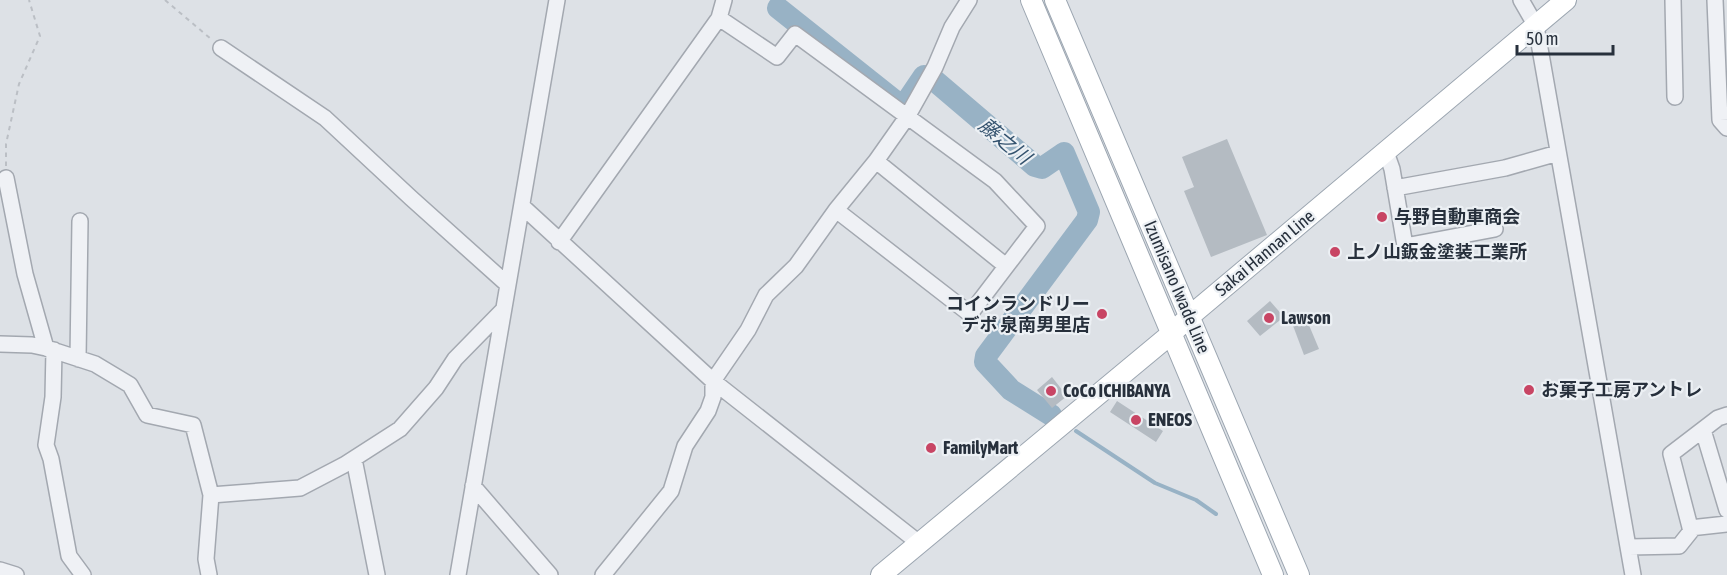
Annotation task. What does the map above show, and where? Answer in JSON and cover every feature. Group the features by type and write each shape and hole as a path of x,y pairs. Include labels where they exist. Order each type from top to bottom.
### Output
{"main road":[{"name":"Izumisano Iwade Line","path":"1031,0 1274,575"},
{"name":"Izumisano Iwade Line","path":"1055,0 1299,575"},
{"name":"Sakai Hannan Line","path":"881,575 1171,334 1566,0"}],"street":[{"path":"458,575 557,0"},
{"path":"559,242 719,18 724,0"},
{"path":"603,575 671,491 686,446 708,411 713,397 713,381 748,330 766,295 796,266 907,117 929,78 952,27 969,0"},
{"path":"1521,0 1536,26 1633,575"},
{"path":"1673,0 1675,97"},
{"path":"1715,0 1720,120 1727,128"},
{"path":"719,18 777,57 795,34 994,181 1037,226 970,314 836,210"},
{"path":"222,48 325,118 508,285"},
{"path":"1386,152 1405,246 1495,230"},
{"path":"1395,188 1505,168 1558,153"},
{"path":"876,161 1006,266"},
{"path":"4,182 25,274 50,349 53,397 46,445 51,459 69,556 81,574"},
{"path":"523,207 713,381 919,543"},
{"path":"78,358 80,221"},
{"path":"211,495 300,488 354,459 400,429 436,388 455,359 503,310"},
{"path":"0,344 32,345 95,364 130,385 147,415 193,425 211,495 206,559 209,575"},
{"path":"1629,547 1679,546 1691,531 1671,454 1718,418 1727,416"},
{"path":"1703,430 1727,510"},
{"path":"354,459 377,575"},
{"path":"473,486 549,575"},
{"path":"1690,528 1727,524"},
{"path":"0,570 16,575"}],"path":[{"path":"4,182 6,144 19,84 40,36 29,0"},
{"path":"165,0 222,48"}],"building":[{"path":"1227,139 1267,235 1211,257 1184,191 1194,187 1182,157"},
{"path":"1270,301 1284,317 1260,336 1247,321"},
{"path":"1306,318 1319,349 1304,355 1292,323"},
{"path":"1052,377 1067,396 1052,408 1037,390"},
{"path":"1117,401 1163,431 1156,442 1110,412"}],"waterway":[{"name":"藤之川","path":"778,8 899,104 905,104 924,76 934,80 1035,166 1042,168 1064,153 1089,212 1087,220 986,356 985,362 1011,390 1051,415"},
{"name":"藤之川","path":"1076,431 1155,483 1196,500 1216,514"}],"place":[{"name":"与野自動車商会","path":"1382,217"},
{"name":"上ノ山鈑金塗装工業所","path":"1335,252"},
{"name":"コインランドリー デポ 泉南男里店","path":"1102,314"},
{"name":"Lawson","path":"1269,318"},
{"name":"お菓子工房アントレ","path":"1529,390"},
{"name":"CoCo ICHIBANYA","path":"1051,391"},
{"name":"ENEOS","path":"1136,420"},
{"name":"FamilyMart","path":"931,448"}]}
